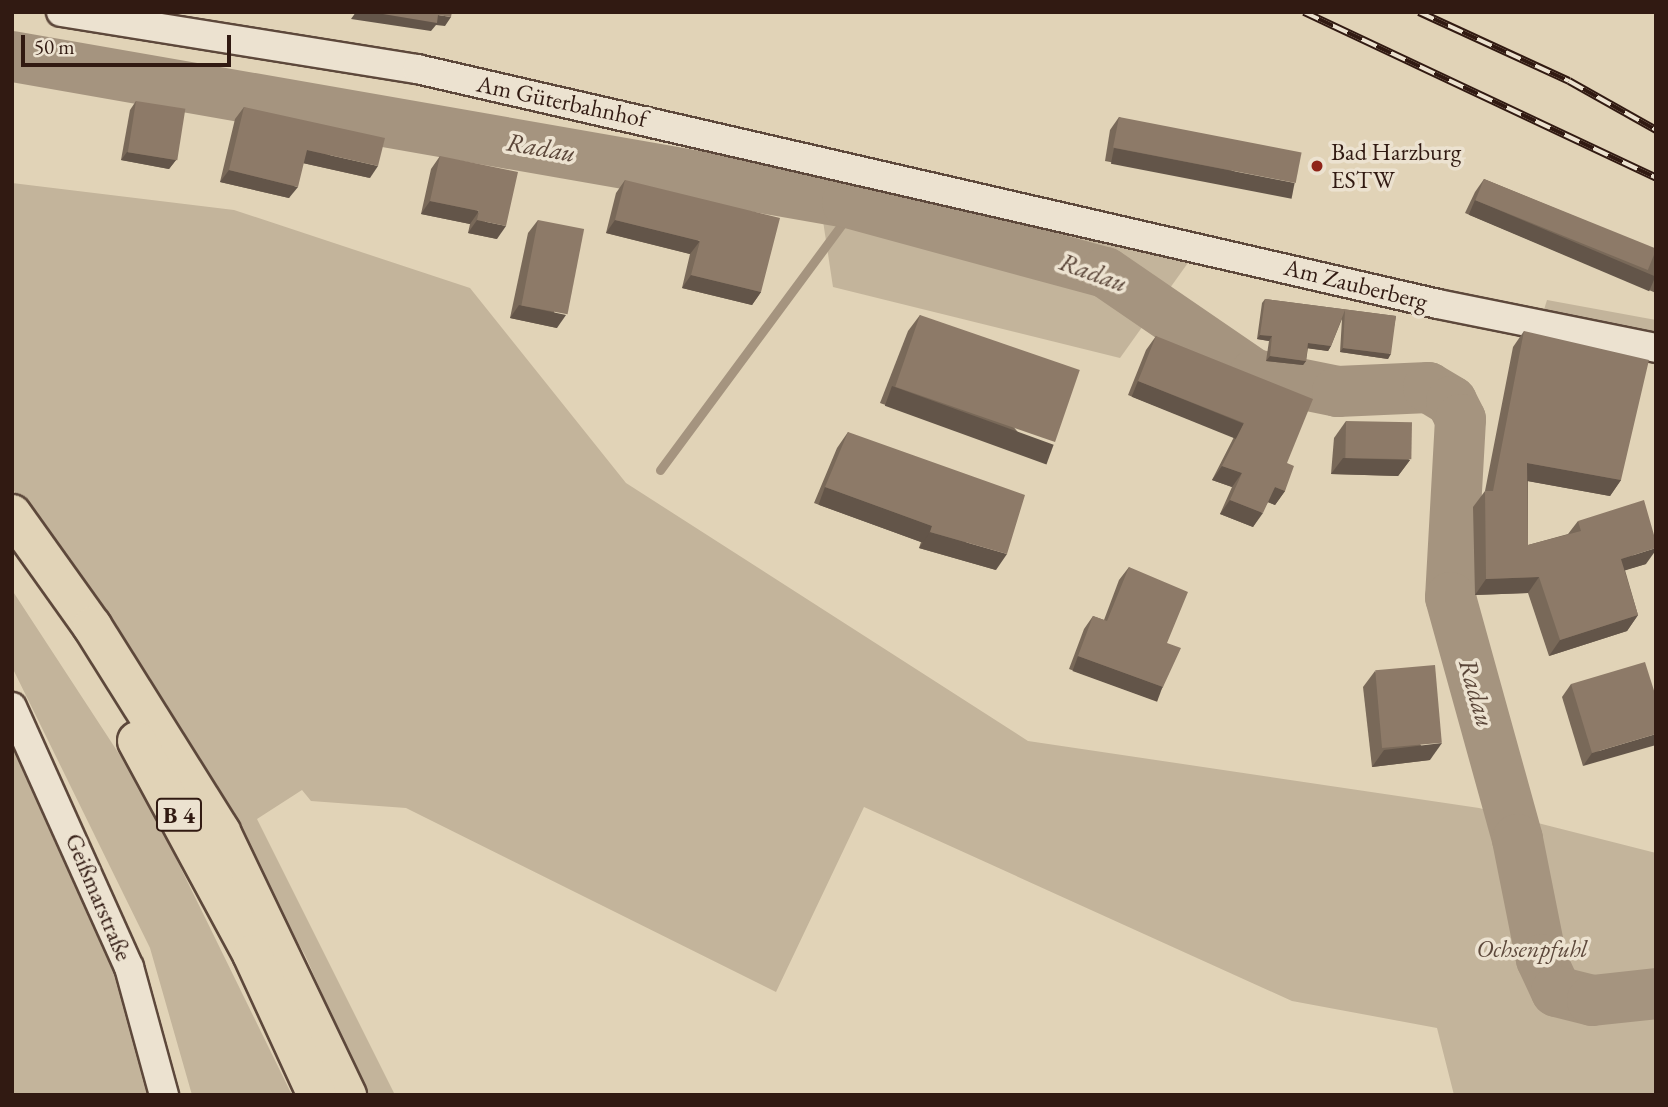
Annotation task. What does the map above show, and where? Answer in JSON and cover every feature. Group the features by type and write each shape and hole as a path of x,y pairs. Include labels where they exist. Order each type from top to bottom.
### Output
{"highway":[{"name":"B 4","path":"12,514 202,799 347,1095"},
{"name":"B 4","path":"12,553 115,703 192,838 317,1095"}],"street":[{"name":"Am Güterbahnhof","path":"61,12 417,69 1058,214"},
{"name":"Am Zauberberg","path":"1058,214 1438,304 1656,348"},
{"name":"Geißmarstraße","path":"12,707 129,967 164,1095"}],"green space":[{"path":"817,181 1190,260 1120,358 833,287"},
{"name":"Ochsenpfuhl","path":"12,183 234,210 470,288 626,483 1028,741 1479,808 1656,853 1656,1095 1454,1095 1437,1028 1292,1001 864,807 776,992 406,808 311,801 302,790 257,819 395,1095 367,1095 305,955 133,660 12,488"},
{"path":"1547,300 1656,320 1656,347 1543,313"},
{"path":"12,590 142,789 292,1095 192,1095 150,948 12,667"},
{"path":"12,707 62,809 162,1095 12,1095"}],"building":[{"path":"371,12 452,12 451,17 438,15 437,23"},
{"path":"136,101 185,109 177,160 128,152"},
{"path":"244,107 385,138 378,166 307,150 298,187 229,170"},
{"path":"1119,117 1302,152 1296,183 1113,147"},
{"path":"440,156 518,172 506,226 477,220 479,211 430,201"},
{"path":"1484,179 1656,248 1648,270 1475,200"},
{"path":"625,180 780,218 761,292 691,275 700,241 615,220"},
{"path":"538,220 584,229 568,314 521,305"},
{"path":"1265,299 1396,316 1391,354 1343,348 1345,310 1331,346 1308,343 1306,361 1270,356 1272,336 1260,335"},
{"path":"920,315 1080,370 1055,442 895,387"},
{"path":"1524,331 1649,360 1621,480 1527,463 1528,545 1581,531 1578,521 1644,500 1656,542 1656,548 1621,559 1638,615 1560,640 1539,577 1486,579 1485,491 1493,491"},
{"path":"1156,336 1313,399 1287,463 1294,466 1285,491 1275,487 1263,513 1230,500 1242,473 1222,466 1244,423 1138,381"},
{"path":"1346,421 1412,422 1411,459 1345,458"},
{"path":"848,432 1025,495 1007,554 930,532 932,526 825,487"},
{"path":"1129,567 1188,592 1167,643 1181,648 1163,687 1078,656 1093,616 1107,621"},
{"path":"1645,662 1656,697 1656,734 1592,753 1571,684"},
{"path":"1435,665 1442,743 1382,748 1375,670"}],"waterway":[{"name":"Radau","path":"12,56 847,202 1105,272 1254,374 1337,391 1428,387 1451,401 1460,419 1450,597 1517,839 1541,959 1556,991 1592,1000 1656,993"},
{"path":"660,470 857,204"}],"railway":[{"path":"1304,12 1656,178"},
{"path":"1419,12 1569,81 1656,130"}],"place":[{"name":"Bad Harzburg ESTW","path":"1317,166"}]}
